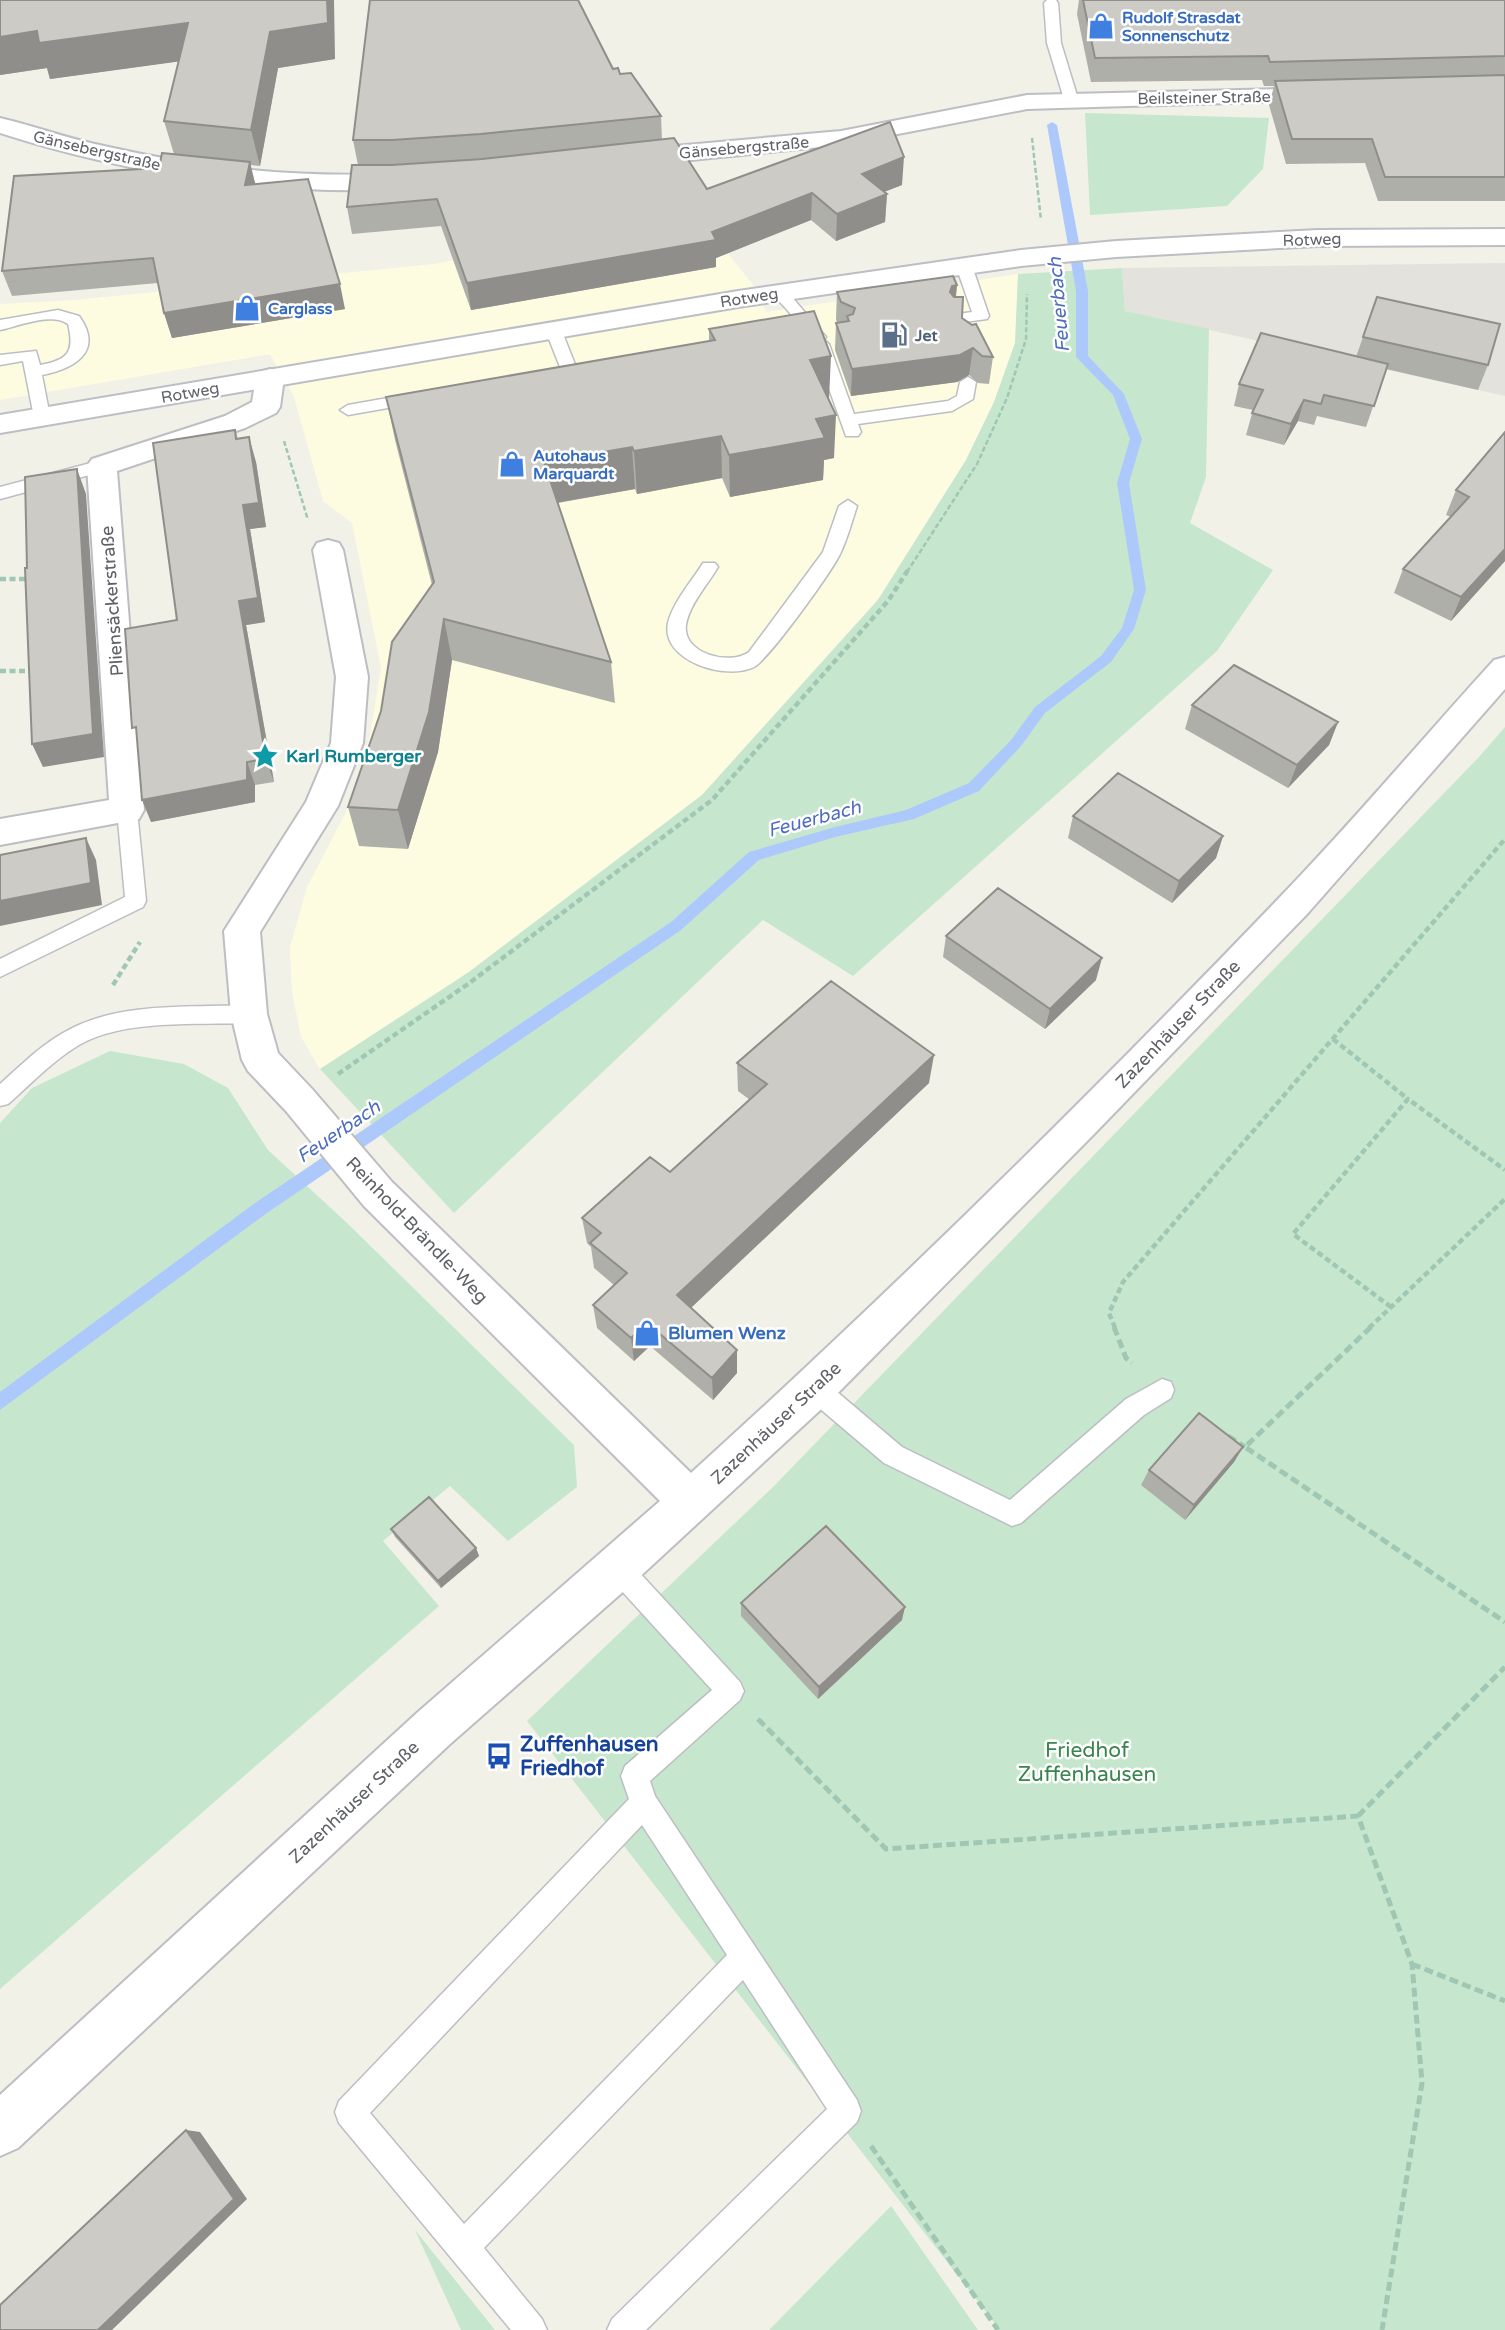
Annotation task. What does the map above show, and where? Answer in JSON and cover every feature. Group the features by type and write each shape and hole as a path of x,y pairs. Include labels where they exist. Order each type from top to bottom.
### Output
{"street":[{"name":"Beilsteiner Straße","path":"1071,99 1350,94"},
{"name":"Gänsebergstraße","path":"608,162 841,138 1027,102 1071,99"},
{"name":"Gänsebergstraße","path":"0,125 112,157 223,174 321,181 422,180"},
{"name":"Rotweg","path":"0,424 268,392 553,330 779,292 1028,257 1318,238 1505,237"},
{"path":"102,466 234,422 268,392"},
{"name":"Pliensäckerstraße","path":"102,466 127,810"},
{"name":"Reinhold-Brändle-Weg","path":"328,550 352,677 347,743 321,806 242,931 249,1014 261,1060 378,1194 691,1503"},
{"name":"Zazenhäuser Straße","path":"0,2130 434,1728 691,1503 814,1388 1082,1122 1296,903 1505,668"},
{"path":"0,832 127,810"}],"lane":[{"path":"1051,3 1054,43 1071,99"},
{"path":"964,266 981,316 966,322"},
{"path":"779,292 815,335 850,426 952,406 965,399 968,382"},
{"path":"0,325 61,315 72,318 77,324 81,343 77,355 66,364 33,372"},
{"path":"553,330 570,372"},
{"path":"0,360 30,355 42,417"},
{"path":"348,410 439,394"},
{"path":"0,494 102,466"},
{"path":"709,567 677,625 679,642 688,653 732,666 749,663 762,651 832,552 848,506"},
{"path":"0,969 136,901 127,810"},
{"path":"0,1097 72,1037 95,1028 131,1021 249,1014"},
{"path":"814,1388 893,1455 1012,1514 1135,1407 1162,1390"},
{"path":"618,1567 731,1691 635,1776 644,1803 846,2111 623,2330"},
{"path":"531,2330 349,2112 644,1803"},
{"path":"463,2247 745,1957"}],"path":[{"path":"306,1110 712,800 888,601 977,464 1007,398 1026,338 1028,257 1015,236 1042,232 1027,102"},
{"path":"268,392 307,518 328,550"},
{"path":"0,579 41,579 109,568"},
{"path":"0,671 38,671"},
{"path":"1505,839 1123,1282 1109,1313 1126,1358 1162,1390 1505,1622"},
{"path":"1333,1039 1505,1170"},
{"path":"1391,1307 1293,1234 1408,1098"},
{"path":"1245,1447 1505,1199"},
{"path":"731,1691 886,1849 1358,1816 1505,1667"},
{"path":"1358,1816 1412,1964 1422,2083 1382,2330"},
{"path":"1412,1964 1505,2001"},
{"path":"846,2111 999,2330"}],"shaded area":[{"path":"695,213 754,286 766,312 1018,274 1015,343 994,402 966,460 878,599 702,795 469,972 320,1069 301,1037 292,992 290,947 307,887 346,812 370,736 381,668 352,523 323,501 294,397 270,354 0,400 0,304 75,300 434,264"},
{"path":"1505,263 1505,396 1125,311 1122,268"}],"green space":[{"path":"1085,113 1269,118 1263,169 1227,206 1090,215"},
{"path":"1122,268 1125,311 1209,329 1206,477 1190,523 1273,570 1217,651 853,976 763,920 454,1213 320,1069 469,972 702,795 878,600 966,460 994,402 1015,343 1018,274"},
{"name":"Friedhof Zuffenhausen","path":"1505,727 1505,2330 1000,2330 527,1721 774,1486"},
{"path":"110,1051 184,1064 228,1088 268,1150 347,1223 574,1445 577,1487 508,1541 450,1486 383,1541 439,1606 0,1989 0,1123 32,1088"},
{"path":"891,2206 978,2330 769,2330"},
{"path":"415,2230 495,2330 461,2330"}],"building":[{"path":"0,0 327,0 328,23 270,32 251,130 164,121 188,23 39,43 37,31 0,37"},
{"path":"370,0 578,0 613,69 618,68 620,74 631,73 661,116 481,134 353,140"},
{"path":"1083,0 1505,0 1505,56 1270,62 1268,56 1095,58"},
{"path":"1505,75 1505,177 1385,177 1372,139 1292,139 1275,81"},
{"path":"890,122 904,157 862,174 887,194 837,214 812,193 712,232 716,240 467,283 437,199 347,207 352,165 482,159 674,138 707,189"},
{"path":"162,153 250,162 245,185 308,179 340,284 164,313 153,258 2,271 14,176 159,168"},
{"path":"953,276 957,285 952,286 950,292 954,297 963,297 962,318 972,325 976,324 993,357 982,356 973,348 960,355 852,369 836,323 849,321 847,316 853,314 855,308 841,302 837,292"},
{"path":"1377,297 1500,324 1488,365 1363,337"},
{"path":"814,311 831,356 810,360 836,415 816,419 825,438 729,455 721,436 634,451 632,447 544,462 611,662 444,619 429,712 398,810 348,807 381,711 392,642 434,582 386,397 715,340 709,329"},
{"path":"1261,333 1388,364 1374,406 1324,395 1321,404 1304,400 1291,424 1252,413 1263,390 1239,384"},
{"path":"235,430 236,439 249,437 259,503 243,505 258,598 239,601 266,759 247,762 247,780 142,800 136,727 132,728 125,629 177,620 153,443"},
{"path":"1505,432 1505,549 1461,597 1403,569 1469,497 1456,490"},
{"path":"77,469 93,734 32,744 25,568 25,477"},
{"path":"1234,665 1338,722 1297,765 1192,705"},
{"path":"1118,773 1223,836 1179,881 1073,816"},
{"path":"86,838 91,883 0,901 0,855"},
{"path":"998,888 1102,958 1050,1009 946,936"},
{"path":"831,981 934,1055 677,1295 737,1350 712,1378 647,1323 631,1338 593,1305 627,1273 590,1243 601,1233 582,1218 650,1157 670,1172 767,1084 737,1063"},
{"path":"1199,1413 1243,1447 1194,1505 1149,1470"},
{"path":"429,1497 476,1548 438,1581 391,1529"},
{"path":"826,1526 905,1607 819,1687 741,1603"},
{"path":"186,2130 234,2199 98,2330 0,2330 0,2305"}],"waterway":[{"name":"Feuerbach","path":"0,1402 261,1208 676,926 754,856 835,832 909,815 974,787 1016,743 1040,710 1106,659 1128,629 1140,590 1123,483 1136,439 1118,394 1082,357 1082,291 1052,125"}],"place":[{"name":"Rudolf Strasdat Sonnenschutz","path":"1101,26"},
{"name":"Carglass","path":"247,308"},
{"name":"Jet","path":"894,335"},
{"name":"Autohaus Marquardt","path":"512,464"},
{"name":"Karl Rumberger","path":"265,756"},
{"name":"Blumen Wenz","path":"647,1333"},
{"name":"Zuffenhausen Friedhof","path":"499,1756"}]}
